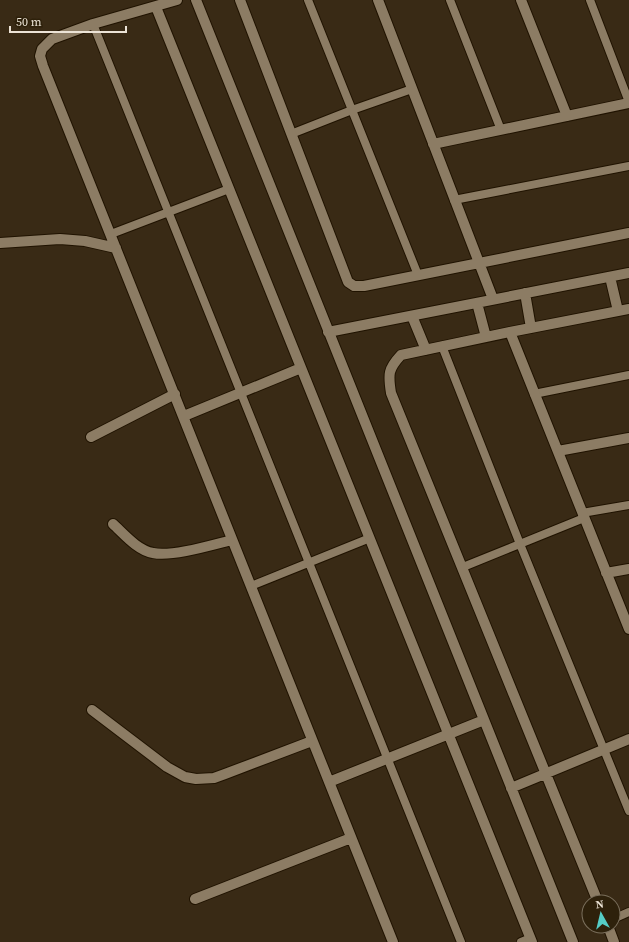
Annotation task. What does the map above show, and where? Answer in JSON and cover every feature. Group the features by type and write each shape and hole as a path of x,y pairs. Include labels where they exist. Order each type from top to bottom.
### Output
{"street":[{"path":"177,0 93,24 52,39 46,44 40,56 393,942"},
{"path":"196,0 573,942"},
{"path":"240,0 348,282 354,286 364,286 629,233"},
{"path":"378,0 493,299"},
{"path":"521,0 567,116"},
{"path":"156,7 449,735 528,941"},
{"path":"433,144 629,102"},
{"path":"0,243 60,239 85,241 116,248"},
{"path":"328,332 629,273"},
{"path":"610,276 618,311"},
{"path":"525,293 531,328"},
{"path":"477,303 486,337"},
{"path":"595,894 391,392 389,378 390,366 401,355 629,309"},
{"path":"412,316 426,350"},
{"path":"510,332 629,629"},
{"path":"184,416 301,368"},
{"path":"91,437 175,394"},
{"path":"558,452 629,438"},
{"path":"113,524 134,544 152,553 171,553 232,540"},
{"path":"606,573 629,569"},
{"path":"92,710 167,767 185,777 196,779 214,778 312,741"},
{"path":"329,782 484,720"},
{"path":"511,788 629,739"},
{"path":"195,899 351,838"}],"lane":[{"path":"308,0 418,275"},
{"path":"450,0 501,130"},
{"path":"590,0 629,102"},
{"path":"93,24 170,212 386,759 461,942"},
{"path":"291,134 352,110 412,90"},
{"path":"454,200 629,166"},
{"path":"111,234 229,189"},
{"path":"442,346 520,544 629,812"},
{"path":"534,394 629,375"},
{"path":"462,567 520,544 583,515 629,504"},
{"path":"251,586 370,538"}]}
